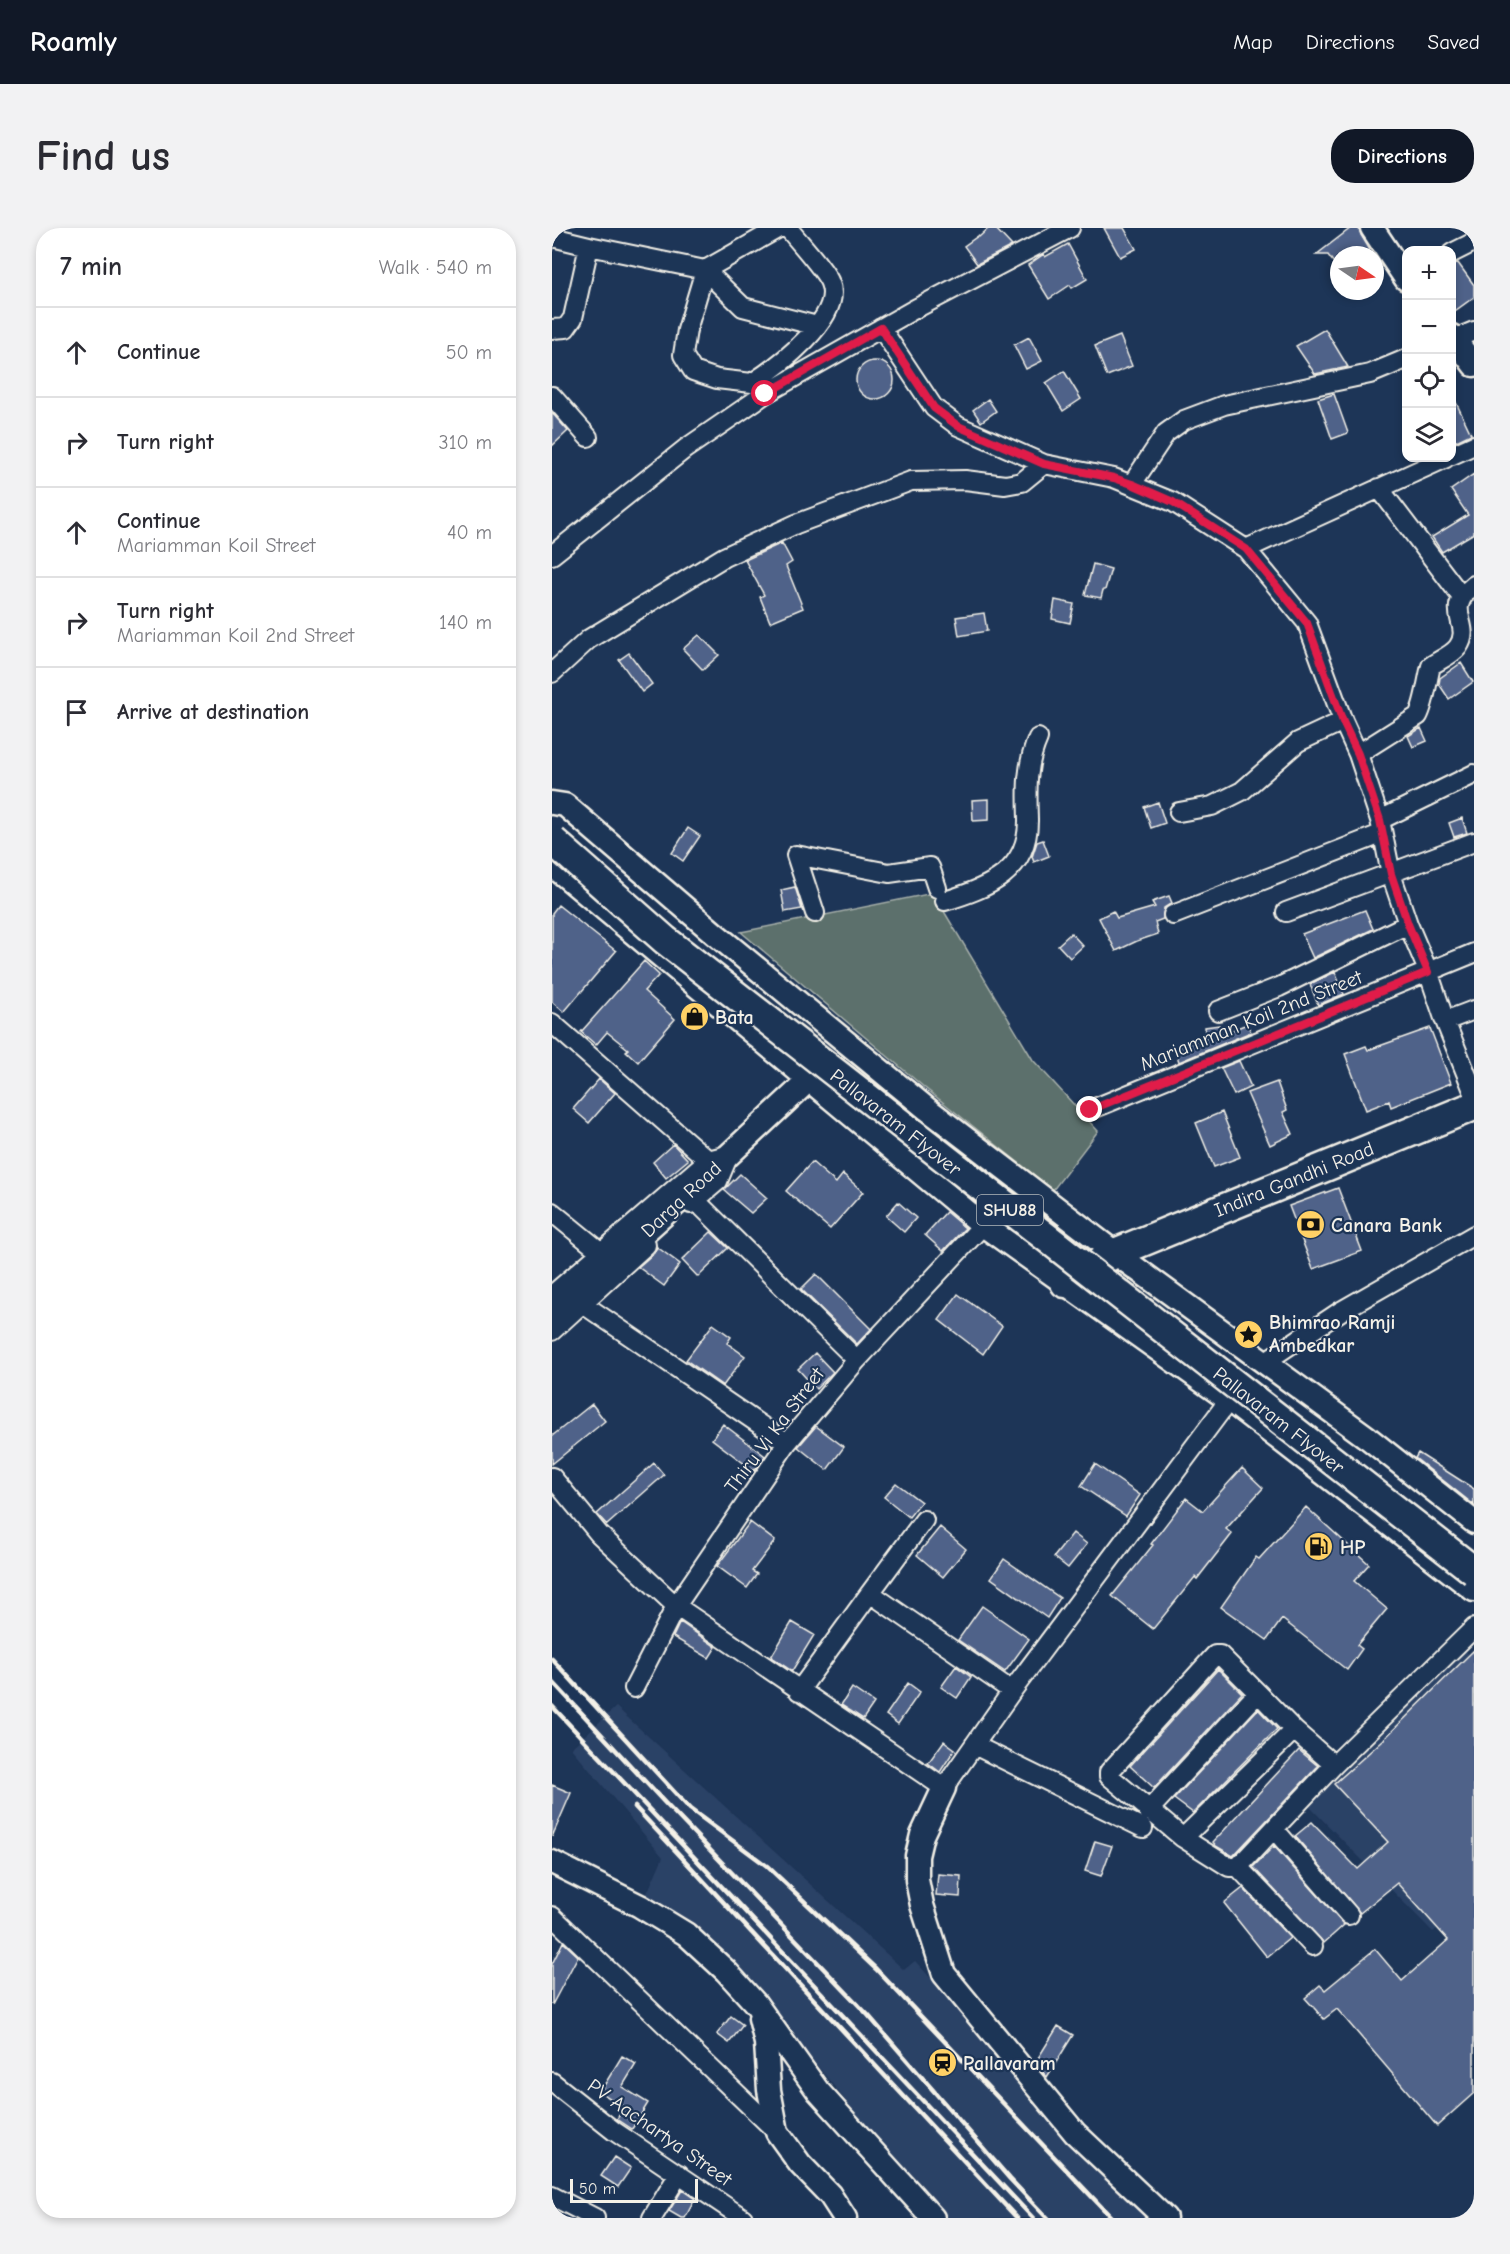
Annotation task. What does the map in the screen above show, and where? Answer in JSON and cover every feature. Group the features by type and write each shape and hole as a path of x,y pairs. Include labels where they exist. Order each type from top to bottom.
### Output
{"main road":[{"name":"Pallavaram Flyover","path":"555,841 793,1026 895,1110 1092,1258 1474,1554"},
{"name":"Pallavaram Flyover","path":"555,841 665,940 1474,1571"},
{"name":"Indira Gandhi Road","path":"1065,1283 1115,1254 1474,1106"}],"street":[{"path":"779,228 705,270 682,355 693,370 717,379 752,383 774,369 804,344 817,327 833,298 830,282 788,228"},
{"path":"552,555 685,449 765,394 881,328 1070,228"},
{"path":"1372,228 1402,270"},
{"path":"552,237 705,270 743,307 817,327"},
{"path":"1456,251 1474,242"},
{"path":"552,329 566,328 573,318 589,246"},
{"path":"881,328 934,408 958,426 1044,464 1114,478 1173,502 1246,549 1307,623 1343,722 1358,754 1381,827 1391,874 1408,924 1474,1093"},
{"path":"1458,336 1474,365"},
{"path":"1132,484 1166,433 1184,420 1224,405 1370,374 1402,361"},
{"path":"552,396 588,437"},
{"path":"1456,453 1474,445"},
{"path":"1246,549 1437,462"},
{"path":"552,673 589,639 724,557 796,524 911,481 965,480 1005,484 1023,482 1044,464"},
{"path":"1358,754 1418,716 1423,707 1424,691 1431,666 1457,649 1461,642 1463,630 1457,606 1468,590 1379,488"},
{"path":"1179,812 1212,806 1242,791 1298,742 1343,722"},
{"path":"815,913 796,855 889,873 930,867 941,895 988,886 1007,874 1020,856 1026,840 1026,796 1030,756 1038,738"},
{"path":"1173,915 1381,827 1474,774"},
{"path":"552,803 564,805 714,933 927,1108 1115,1254 1368,1438 1474,1522"},
{"path":"555,841 809,1080 983,1225 1229,1400 1474,1590"},
{"path":"1286,912 1474,842"},
{"path":"1218,1011 1279,987 1408,924"},
{"name":"Mariamman Koil 2nd Street","path":"1090,1110 1474,953"},
{"path":"1445,1021 1474,1010"},
{"path":"552,1023 718,1158"},
{"name":"Darga Road","path":"552,1315 718,1158 809,1080"},
{"path":"552,1331 718,1181 718,1158"},
{"path":"552,1295 718,1158"},
{"path":"695,1200 857,1360"},
{"path":"552,1212 602,1252"},
{"name":"Thiru Vi Ka Street","path":"634,1688 676,1606 787,1443 857,1360 983,1225"},
{"path":"1263,1363 1358,1300 1474,1235"},
{"path":"583,1304 787,1443"},
{"path":"1165,2218 1075,2133 944,1974 922,1905 917,1880 917,1856 922,1835 944,1788 1012,1691 1229,1400"},
{"path":"552,1477 599,1534 676,1606 944,1788"},
{"path":"799,1691 924,1520"},
{"path":"870,1593 1012,1691"},
{"path":"1238,1868 1334,1765 1474,1628"},
{"path":"1145,1819 1109,1776 1109,1772 1215,1655 1220,1655 1294,1730 1334,1765"},
{"path":"1145,1819 1258,1692"},
{"path":"1182,1838 1294,1730"},
{"path":"974,1745 1145,1819 1182,1838 1229,1867 1238,1868 1313,1946"},
{"path":"1274,1829 1349,1916"},
{"path":"552,1862 640,1906 686,1934 726,1971 756,2004 818,2091 933,2218"},
{"path":"552,1916 777,2132 800,2164 830,2195 842,2216"},
{"path":"756,2004 766,2043 768,2090 777,2132"},
{"name":"PV Aachartya Street","path":"552,2082 614,2131 743,2218"},
{"path":"652,2218 679,2174"},
{"path":"552,2196 595,2218"}],"shaded area":[{"path":"1464,1649 1474,1661 1474,1894 1433,1932 1306,1803"},
{"path":"616,1707 904,1970 915,1961 1149,2218 947,2218 894,2160 720,1946 645,1898 663,1857 571,1748"}],"green space":[{"path":"933,893 1033,1060 1098,1131 1053,1190 925,1088 741,932"}],"building":[{"path":"989,228 995,228 1012,246 977,264 964,246"},
{"path":"1104,228 1124,228 1136,249 1120,257"},
{"path":"1351,228 1359,228 1368,246 1330,246 1330,258 1328,255 1316,255"},
{"path":"1068,244 1087,279 1072,288 1070,285 1049,299 1028,265 1044,254 1045,257"},
{"path":"1456,263 1474,285 1474,297 1456,310 1456,300"},
{"path":"1325,329 1348,367 1315,374 1296,346"},
{"path":"1120,336 1132,366 1107,376 1095,346"},
{"path":"1029,337 1042,361 1026,369 1014,345"},
{"path":"875,361 889,366 894,380 889,394 875,399 861,394 856,380 861,366"},
{"path":"1064,371 1081,399 1063,411 1046,383"},
{"path":"1334,394 1348,433 1332,439 1318,399"},
{"path":"988,399 996,411 981,422 973,410"},
{"path":"1456,402 1471,434 1456,441"},
{"path":"552,413 568,431 552,446"},
{"path":"1474,474 1474,533 1442,552 1432,537 1468,515 1451,490"},
{"path":"782,543 792,562 786,566 803,608 770,622 760,597 764,595 745,560"},
{"path":"1093,564 1111,569 1101,598 1085,595"},
{"path":"1055,600 1074,604 1070,623 1052,619"},
{"path":"984,613 987,631 959,636 956,617"},
{"path":"699,635 719,655 703,670 683,649"},
{"path":"629,653 652,684 642,692 619,660"},
{"path":"1461,663 1473,682 1449,699 1439,684 1440,678"},
{"path":"1421,728 1427,741 1413,747 1408,736"},
{"path":"989,799 989,820 973,821 972,800"},
{"path":"1158,802 1165,823 1151,828 1144,807"},
{"path":"1462,818 1467,833 1454,837 1449,823"},
{"path":"688,828 700,836 683,861 672,853"},
{"path":"1043,840 1049,856 1034,862 1032,857 1037,842"},
{"path":"795,887 802,909 785,912 781,890"},
{"path":"1169,896 1172,903 1164,908 1163,919 1155,922 1158,934 1116,951 1099,918 1113,911 1117,918 1155,907 1152,902"},
{"path":"558,905 616,951 564,1012 552,1002 552,913"},
{"path":"1365,910 1373,929 1313,958 1302,934"},
{"path":"1071,933 1083,946 1070,958 1058,945"},
{"path":"644,961 659,975 644,991 675,1019 638,1062 626,1051 628,1049 607,1032 596,1045 581,1032"},
{"path":"1335,972 1344,994 1318,1005 1310,984"},
{"path":"1247,1024 1251,1032 1179,1062 1175,1048 1206,1039 1205,1027 1219,1025 1220,1035"},
{"path":"1430,1028 1451,1083 1391,1107 1389,1101 1366,1110 1345,1054 1366,1046 1368,1050"},
{"path":"1239,1061 1251,1087 1234,1095 1221,1068"},
{"path":"599,1079 615,1093 589,1123 573,1109"},
{"path":"1277,1082 1287,1110 1283,1112 1293,1134 1270,1145 1247,1093"},
{"path":"1222,1112 1240,1157 1214,1167 1196,1123"},
{"path":"673,1144 688,1160 666,1178 653,1162"},
{"path":"812,1162 836,1183 843,1174 863,1192 830,1229 786,1191"},
{"path":"740,1174 767,1198 751,1213 724,1190"},
{"path":"1338,1188 1362,1251 1313,1269 1289,1206"},
{"path":"898,1202 916,1218 904,1232 886,1216"},
{"path":"946,1212 965,1228 943,1251 925,1235"},
{"path":"711,1232 728,1248 698,1277 682,1260"},
{"path":"657,1247 680,1264 664,1286 638,1267 654,1253"},
{"path":"816,1274 871,1329 857,1344 801,1289"},
{"path":"958,1294 1002,1326 983,1354 939,1320"},
{"path":"713,1324 731,1337 727,1343 745,1356 723,1386 686,1360"},
{"path":"815,1353 833,1372 816,1389 798,1369"},
{"path":"592,1404 605,1421 552,1464 552,1436"},
{"path":"723,1424 765,1456 754,1471 712,1439"},
{"path":"816,1426 844,1447 827,1470 798,1447"},
{"path":"1418,1453 1474,1489 1474,1505 1415,1458"},
{"path":"654,1463 664,1475 607,1525 597,1514"},
{"path":"1095,1464 1140,1495 1126,1516 1081,1486"},
{"path":"1242,1468 1263,1488 1226,1529 1232,1534 1197,1579 1195,1577 1153,1629 1112,1596 1153,1545 1151,1544 1186,1498 1203,1511"},
{"path":"896,1483 921,1502 909,1517 884,1497"},
{"path":"1306,1507 1369,1564 1354,1581 1387,1609 1357,1645 1362,1649 1347,1670 1282,1619 1267,1640 1221,1607 1256,1557 1259,1559"},
{"path":"750,1522 775,1541 752,1571 757,1574 747,1588 717,1566"},
{"path":"940,1527 966,1549 943,1577 917,1555"},
{"path":"1073,1533 1087,1544 1068,1568 1054,1557"},
{"path":"1004,1559 1060,1598 1047,1618 991,1578"},
{"path":"982,1606 1029,1639 1005,1672 958,1640"},
{"path":"680,1622 716,1647 709,1658 673,1637"},
{"path":"792,1622 814,1635 792,1671 771,1657"},
{"path":"1474,1650 1474,2093 1437,2126 1337,2009 1324,2019 1305,1998 1320,1985 1325,1990 1375,1949 1402,1981 1448,1940 1397,1883 1360,1913 1295,1836 1312,1822 1358,1869 1388,1842 1334,1784 1383,1740"},
{"path":"956,1666 971,1677 957,1698 941,1687"},
{"path":"1218,1669 1242,1693 1154,1788 1130,1766"},
{"path":"908,1683 920,1692 898,1724 886,1715"},
{"path":"852,1688 874,1703 863,1719 841,1705"},
{"path":"1258,1709 1277,1729 1193,1813 1174,1799"},
{"path":"944,1741 955,1749 940,1772 928,1763"},
{"path":"1299,1750 1318,1766 1233,1856 1216,1846 1213,1842"},
{"path":"552,1785 571,1793 552,1837"},
{"path":"1095,1841 1112,1846 1101,1876 1085,1871"},
{"path":"1274,1846 1344,1925 1324,1943 1253,1867"},
{"path":"938,1874 961,1876 960,1897 936,1895"},
{"path":"1243,1888 1290,1938 1267,1957 1224,1903"},
{"path":"563,1942 578,1956 552,2005 552,1964"},
{"path":"731,2016 743,2025 729,2043 717,2034"},
{"path":"1058,2026 1073,2035 1047,2077 1035,2063"},
{"path":"622,2056 636,2064 622,2087 648,2103 632,2129 617,2119 624,2107 600,2092"},
{"path":"614,2157 631,2168 618,2187 601,2176"},
{"path":"682,2190 695,2199 685,2218 669,2211"}],"railway":[{"path":"552,1659 690,1809 767,1866 876,1969 1112,2218"},
{"path":"552,1681 868,2015 1010,2179 1047,2218"},
{"path":"552,1706 1033,2218"},
{"path":"635,1807 1017,2218"}],"place":[{"name":"Bata","path":"694,1017"},
{"name":"Canara Bank","path":"1310,1225"},
{"name":"Bhimrao Ramji Ambedkar","path":"1248,1334"},
{"name":"HP","path":"1319,1547"},
{"name":"Pallavaram","path":"942,2063"}],"route":[{"path":"765,394 881,328 934,408 958,426 1044,464 1114,478 1173,502 1246,549 1307,623 1343,722 1358,754 1380,820 1381,834 1391,874 1428,972 1090,1110"}]}
